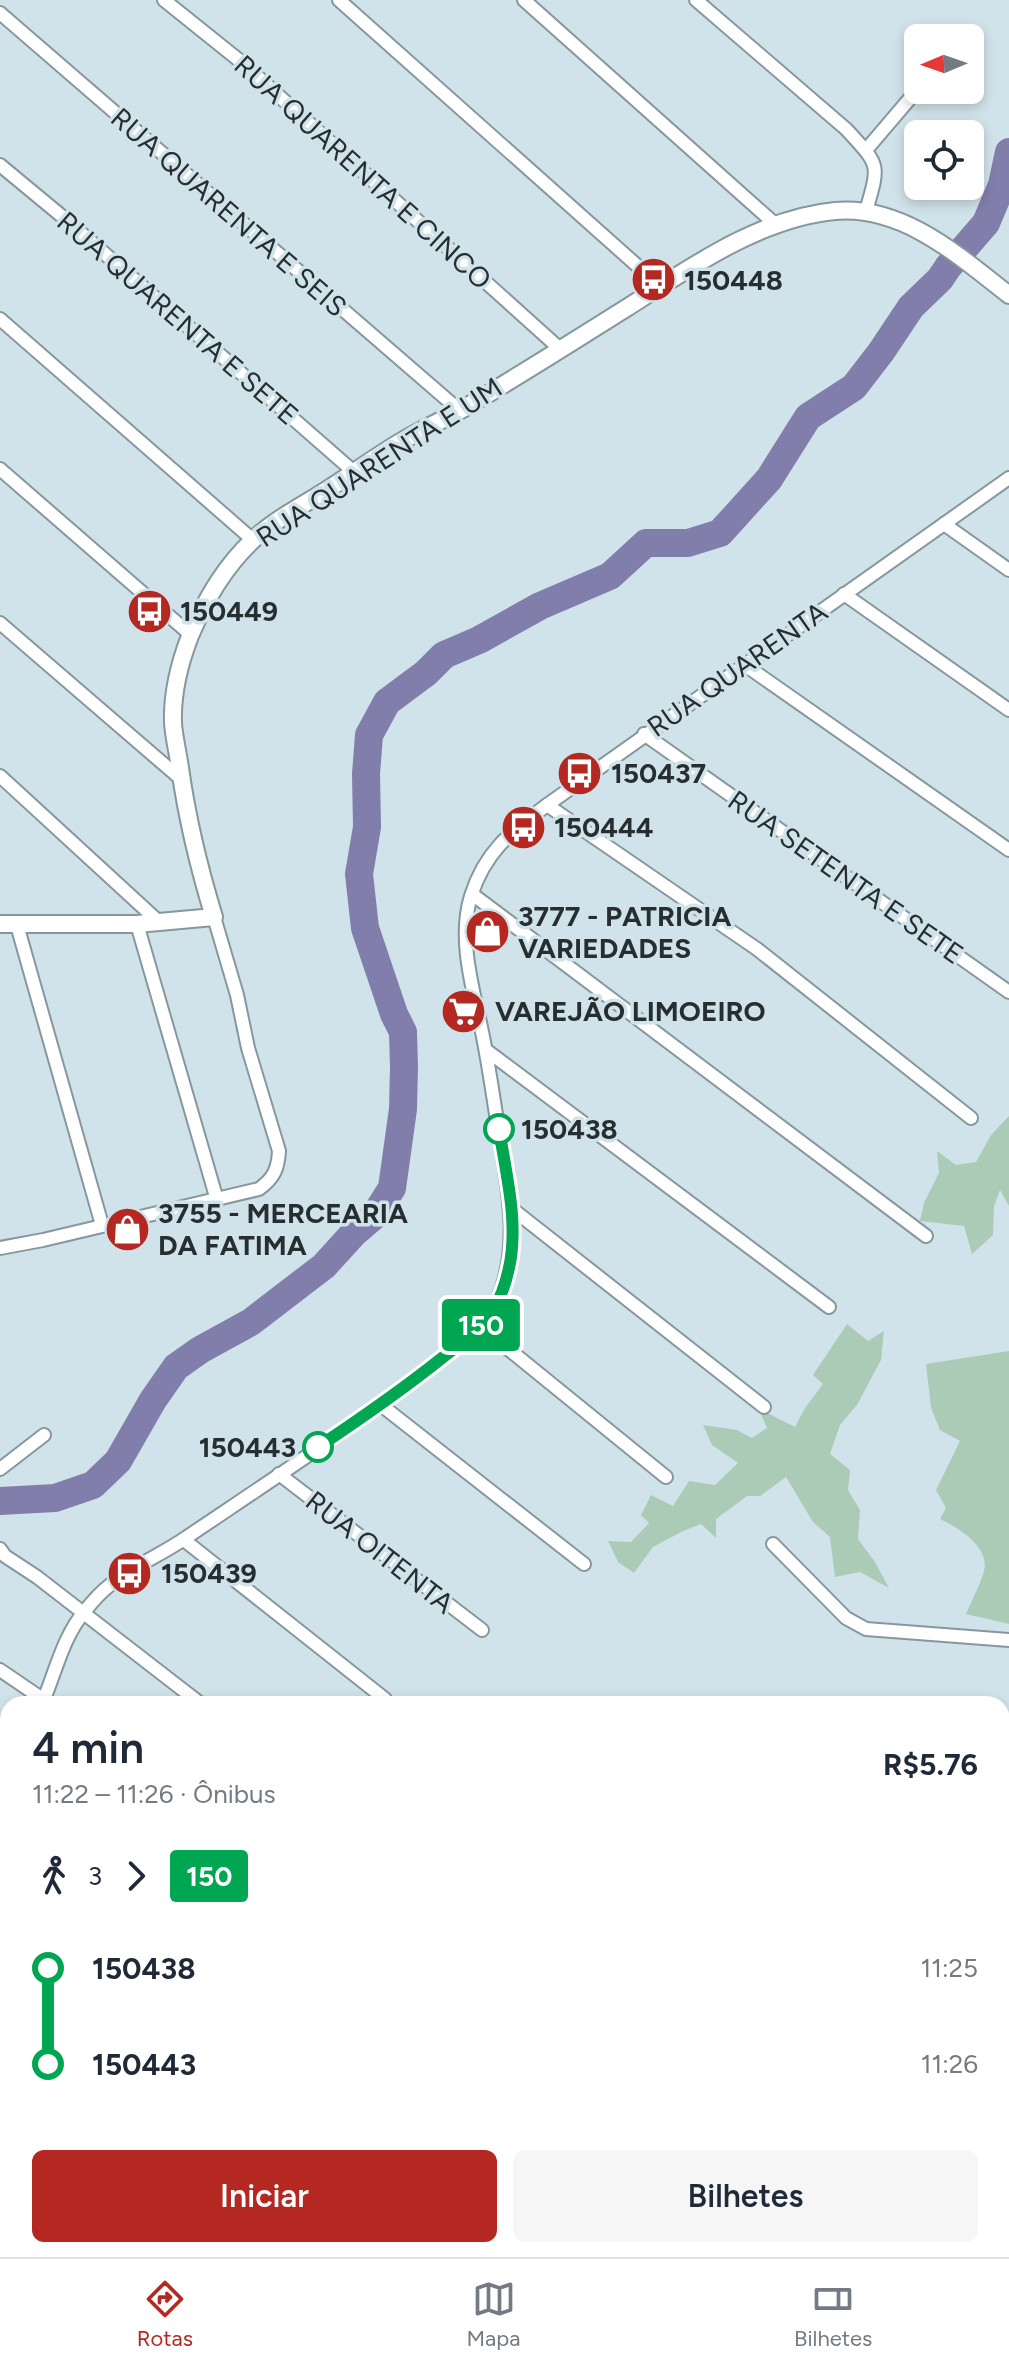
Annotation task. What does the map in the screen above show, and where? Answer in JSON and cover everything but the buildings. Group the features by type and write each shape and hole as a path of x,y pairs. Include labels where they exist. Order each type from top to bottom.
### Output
{"street":[{"name":"RUA QUARENTA E CINCO","path":"164,0 240,61 559,348"},
{"path":"339,0 660,286"},
{"path":"696,0 846,129 866,150 875,164 875,178 866,211"},
{"path":"530,2 775,224"},
{"name":"RUA QUARENTA E SEIS","path":"0,13 459,410"},
{"path":"866,150 905,104"},
{"name":"RUA QUARENTA E SETE","path":"0,165 354,472"},
{"name":"RUA QUARENTA E UM","path":"0,1248 259,1189 273,1179 278,1167 279,1151 201,873 181,779 173,723 175,694 191,635 211,592 253,540 276,521 403,441 660,286 742,239 797,216 866,211 905,223 967,262 1009,295"},
{"path":"0,319 253,540"},
{"path":"0,469 191,635"},
{"name":"RUA QUARENTA","path":"45,1696 82,1613 110,1584 184,1540 381,1405 480,1326 494,1310 509,1266 511,1208 486,1050 474,996 466,915 488,859 507,835 644,734 1009,478"},
{"path":"944,524 1009,570"},
{"path":"844,594 1009,710"},
{"path":"0,623 181,779"},
{"path":"745,665 1009,850"},
{"name":"RUA SETENTA E SETE","path":"644,734 1009,992"},
{"path":"0,776 159,922"},
{"path":"547,805 757,949 971,1118"},
{"path":"472,894 926,1236"},
{"path":"102,1225 8,924 137,924 214,917"},
{"path":"137,924 217,1200"},
{"path":"486,1050 829,1307"},
{"path":"511,1208 764,1407"},
{"path":"480,1326 666,1477"},
{"path":"381,1405 584,1564"},
{"path":"0,1469 44,1435"},
{"name":"RUA OITENTA","path":"279,1474 482,1630"},
{"path":"184,1540 381,1696"},
{"path":"773,1544 846,1618 866,1629 1009,1640"},
{"path":"0,1549 5,1556 37,1577 191,1696"},
{"path":"0,1670 35,1696"}],"green space":[{"path":"1009,1116 1009,1206 1000,1190 994,1206 993,1235 972,1254 964,1226 920,1221 924,1203 939,1173 937,1151 956,1165 976,1162 991,1135"},
{"path":"847,1324 868,1341 884,1331 881,1360 857,1405 840,1425 830,1454 850,1470 848,1490 860,1510 858,1539 889,1588 860,1572 835,1577 830,1537 813,1522 786,1477 760,1496 747,1496 716,1519 716,1538 701,1524 653,1547 634,1573 618,1562 608,1541 631,1542 649,1523 641,1515 651,1495 673,1506 689,1481 715,1485 738,1463 712,1445 703,1425 737,1430 752,1438 767,1428 759,1409 795,1427 823,1384 813,1375"},
{"path":"1009,1351 1009,1624 966,1614 985,1562 971,1539 940,1519 946,1508 936,1490 960,1441 940,1430 931,1408 926,1364"}],"waterway":[{"path":"0,1501 55,1498 93,1485 118,1461 176,1367 251,1322 324,1266 375,1215 392,1188 403,1109 403,1032 365,928 359,874 367,827 369,735 387,702 426,673 444,655 479,640 540,606 610,576 646,543 688,543 720,533 769,479 808,417 854,387 911,307 940,279 986,223 1002,185 1009,152"}],"bus line":[{"name":"150","path":"318,1447 381,1405 459,1345 494,1310 509,1266 511,1238 511,1208 499,1129"}],"place":[{"name":"150448","path":"653,280"},
{"name":"150449","path":"149,611"},
{"name":"150437","path":"580,773"},
{"name":"150444","path":"523,827"},
{"name":"3777 - PATRICIA VARIEDADES","path":"487,932"},
{"name":"VAREJÃO LIMOEIRO","path":"464,1011"},
{"name":"150438","path":"499,1129"},
{"name":"3755 - MERCEARIA DA FATIMA","path":"127,1229"},
{"name":"150443","path":"318,1447"},
{"name":"150439","path":"130,1573"}]}
